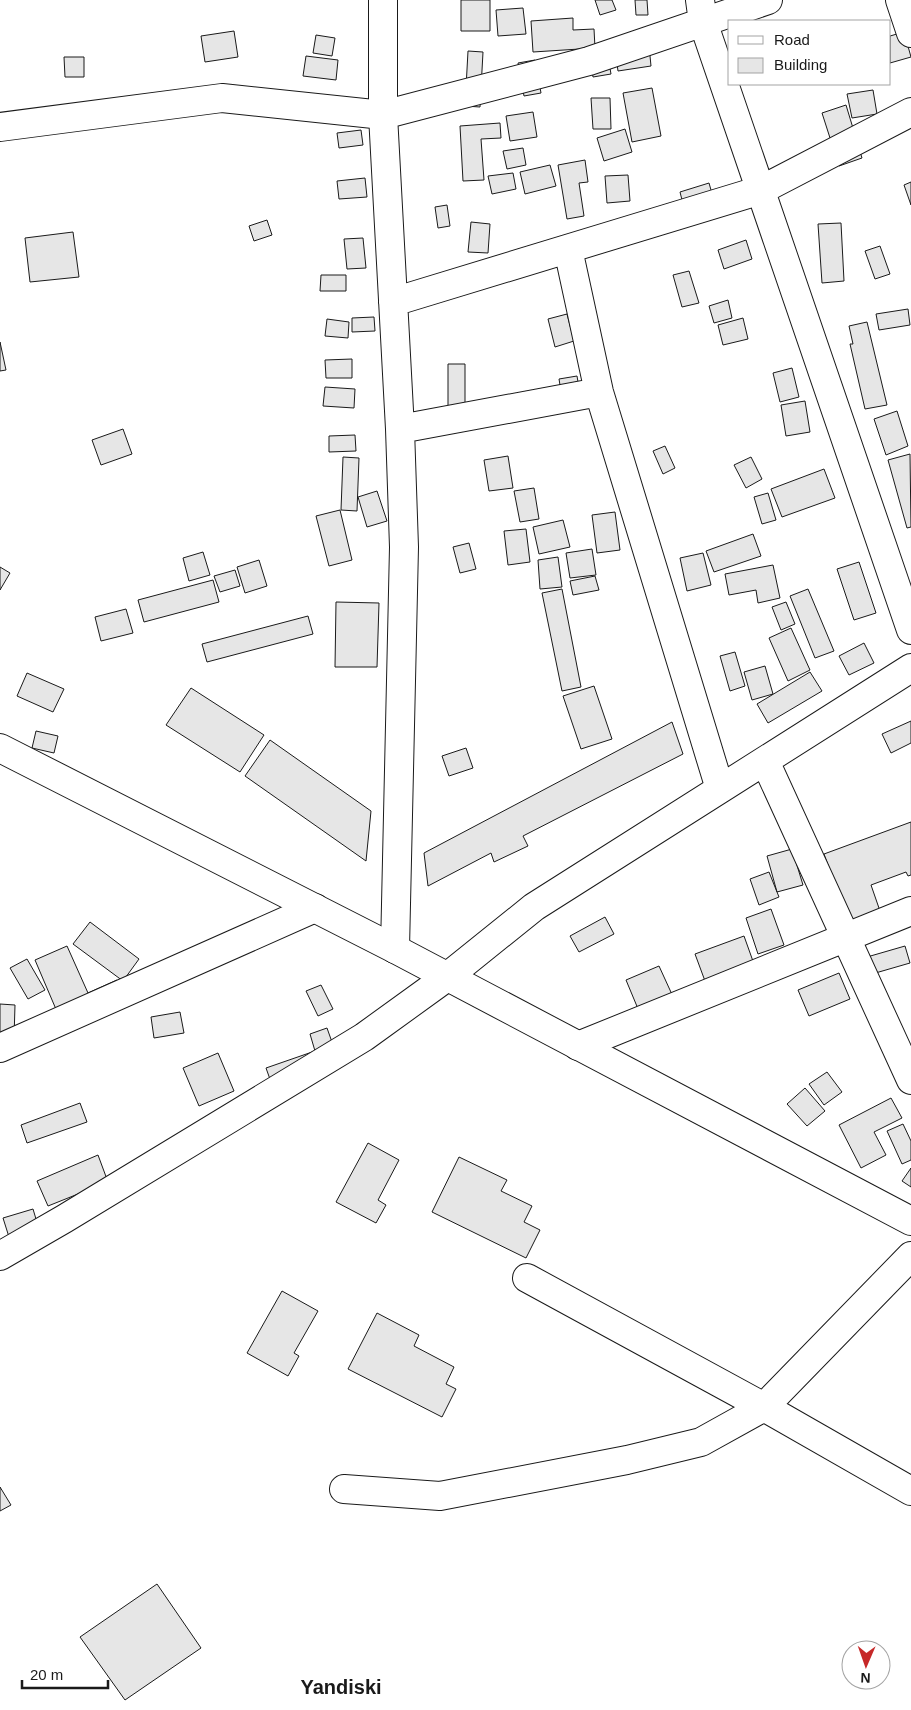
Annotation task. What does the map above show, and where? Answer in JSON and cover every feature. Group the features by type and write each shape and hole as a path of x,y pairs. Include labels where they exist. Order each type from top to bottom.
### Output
{"street":[{"path":"383,0 383,115 400,429 404,556 395,949"},
{"path":"0,127 222,98 383,115 589,62 701,11 768,0"},
{"path":"900,0 911,33"},
{"path":"701,11 911,630"},
{"path":"393,302 761,190 911,112"},
{"path":"568,250 599,392 720,789"},
{"path":"400,429 599,392"},
{"path":"0,1256 364,1037 447,976 534,907 911,668"},
{"path":"0,748 395,949 911,1221"},
{"path":"765,761 911,1080"},
{"path":"0,1048 315,908"},
{"path":"578,1046 911,911"},
{"path":"344,1489 440,1496 627,1460 701,1442 764,1407 911,1256"},
{"path":"527,1278 764,1407 911,1491"}],"building":[{"path":"461,0 490,0 490,31 461,31"},
{"path":"595,0 612,0 616,10 600,15"},
{"path":"635,0 647,0 648,15 636,15"},
{"path":"523,8 526,34 498,36 496,10"},
{"path":"573,18 573,30 594,29 595,48 533,52 531,21"},
{"path":"234,31 238,57 205,62 201,36"},
{"path":"904,32 911,57 891,63 891,36"},
{"path":"316,35 335,38 332,56 313,53"},
{"path":"606,46 611,74 593,77 588,49"},
{"path":"649,46 651,66 618,71 615,49"},
{"path":"468,51 483,52 480,107 465,106"},
{"path":"306,56 338,60 336,80 303,76"},
{"path":"64,57 84,57 84,77 65,77"},
{"path":"535,60 541,93 524,96 518,63"},
{"path":"652,88 661,136 632,142 623,93"},
{"path":"873,90 877,114 852,118 847,94"},
{"path":"591,98 610,98 611,129 593,129"},
{"path":"846,105 862,158 839,166 822,113"},
{"path":"533,112 537,137 510,141 506,116"},
{"path":"500,123 501,138 481,139 484,180 463,181 460,126"},
{"path":"625,129 632,152 604,161 597,138"},
{"path":"361,130 363,145 339,148 337,133"},
{"path":"523,148 526,165 507,169 503,151"},
{"path":"585,160 588,182 579,183 584,216 567,219 558,165"},
{"path":"550,165 556,186 525,194 520,172"},
{"path":"513,173 516,189 492,194 488,176"},
{"path":"628,175 630,201 607,203 605,176"},
{"path":"365,178 367,197 339,199 337,181"},
{"path":"911,182 911,205 904,185"},
{"path":"709,183 715,204 685,212 680,192"},
{"path":"447,205 450,226 438,228 435,207"},
{"path":"267,220 272,235 254,241 249,226"},
{"path":"471,222 490,224 488,253 468,252"},
{"path":"841,223 844,281 822,283 818,224"},
{"path":"73,232 79,277 30,282 25,238"},
{"path":"363,238 366,268 347,269 344,239"},
{"path":"746,240 752,259 724,269 718,250"},
{"path":"880,246 890,274 875,279 865,251"},
{"path":"689,271 699,303 682,307 673,275"},
{"path":"321,275 346,275 346,291 320,291"},
{"path":"728,300 732,318 714,323 709,306"},
{"path":"908,309 910,325 879,330 876,314"},
{"path":"567,314 574,341 555,347 548,319"},
{"path":"374,317 375,331 352,332 352,318"},
{"path":"743,318 748,339 723,345 718,325"},
{"path":"327,319 349,322 348,338 325,336"},
{"path":"867,322 887,405 865,409 850,344 853,344 849,326"},
{"path":"0,342 6,370 0,371"},
{"path":"352,359 352,378 326,378 325,360"},
{"path":"448,364 465,364 465,414 448,414"},
{"path":"792,368 799,397 780,402 773,373"},
{"path":"577,376 580,394 562,397 559,379"},
{"path":"325,387 355,389 354,408 323,406"},
{"path":"805,401 810,432 786,436 781,405"},
{"path":"897,411 908,446 886,455 874,419"},
{"path":"123,429 132,454 101,465 92,440"},
{"path":"355,435 356,451 329,452 329,436"},
{"path":"665,446 675,468 663,474 653,451"},
{"path":"910,454 911,527 907,528 888,460"},
{"path":"508,456 513,488 489,491 484,460"},
{"path":"343,457 359,458 357,511 341,510"},
{"path":"751,457 762,479 746,488 734,465"},
{"path":"824,469 835,498 782,517 771,489"},
{"path":"534,488 539,519 520,522 514,491"},
{"path":"377,491 387,521 367,527 358,497"},
{"path":"768,493 776,520 762,524 754,497"},
{"path":"340,510 352,560 329,566 316,516"},
{"path":"615,512 620,550 597,553 592,515"},
{"path":"563,520 570,547 539,554 533,527"},
{"path":"526,529 530,562 508,565 504,531"},
{"path":"753,534 761,556 714,572 706,551"},
{"path":"469,543 476,569 460,573 453,547"},
{"path":"592,549 596,575 570,578 566,553"},
{"path":"203,552 210,575 189,581 183,558"},
{"path":"703,553 711,585 687,591 680,558"},
{"path":"558,557 562,587 540,589 538,560"},
{"path":"259,560 267,586 245,593 237,567"},
{"path":"859,562 876,613 854,620 837,569"},
{"path":"773,565 780,598 758,603 756,590 729,595 725,574"},
{"path":"0,567 10,573 0,590"},
{"path":"235,570 240,586 220,592 214,576"},
{"path":"595,576 599,590 573,595 570,581"},
{"path":"213,580 219,602 144,622 138,600"},
{"path":"562,589 581,687 562,691 542,593"},
{"path":"808,589 834,651 815,658 790,596"},
{"path":"336,602 379,603 377,667 335,667"},
{"path":"786,602 795,624 781,630 772,607"},
{"path":"126,609 133,633 101,641 95,617"},
{"path":"308,616 313,634 207,662 202,644"},
{"path":"791,628 810,670 788,681 769,638"},
{"path":"864,643 874,663 849,675 839,656"},
{"path":"735,652 745,686 730,691 720,656"},
{"path":"765,666 773,694 752,700 744,672"},
{"path":"810,672 822,691 768,723 757,704"},
{"path":"27,673 64,689 53,712 17,696"},
{"path":"594,686 612,739 581,749 563,696"},
{"path":"191,688 264,735 240,772 166,725"},
{"path":"911,721 911,743 891,753 882,734"},
{"path":"672,722 683,754 523,836 528,846 494,862 491,853 428,886 424,853"},
{"path":"36,731 58,736 54,753 32,748"},
{"path":"270,740 371,811 366,861 245,776"},
{"path":"466,748 473,768 449,776 442,756"},
{"path":"911,822 911,875 908,876 906,872 871,885 880,911 849,923 824,854"},
{"path":"792,849 803,885 777,892 767,856"},
{"path":"769,872 779,897 759,905 750,879"},
{"path":"771,909 784,945 758,954 746,918"},
{"path":"605,917 614,934 579,952 570,936"},
{"path":"90,922 139,959 123,981 73,944"},
{"path":"744,936 754,964 705,981 695,954"},
{"path":"67,946 88,993 117,980 123,995 61,1021 35,960"},
{"path":"905,946 910,963 872,974 867,957"},
{"path":"27,959 45,990 28,999 10,968"},
{"path":"659,966 675,1001 641,1016 626,980"},
{"path":"839,973 850,999 809,1016 798,990"},
{"path":"321,985 333,1009 318,1016 306,991"},
{"path":"0,1004 15,1005 14,1039 0,1038"},
{"path":"180,1012 184,1033 154,1038 151,1017"},
{"path":"327,1028 338,1059 271,1082 266,1068 315,1051 310,1034"},
{"path":"218,1053 234,1091 199,1106 183,1068"},
{"path":"827,1072 842,1092 824,1105 809,1084"},
{"path":"805,1088 825,1111 807,1126 787,1104"},
{"path":"891,1098 902,1118 874,1132 886,1155 861,1168 839,1125"},
{"path":"80,1103 87,1122 27,1143 21,1125"},
{"path":"903,1124 911,1141 911,1160 902,1164 887,1131"},
{"path":"368,1143 399,1160 378,1200 386,1205 376,1223 336,1202"},
{"path":"98,1155 108,1182 48,1206 37,1181"},
{"path":"459,1157 507,1180 501,1191 532,1206 524,1222 540,1230 526,1258 432,1212"},
{"path":"911,1168 911,1187 902,1181"},
{"path":"33,1209 39,1229 9,1237 3,1218"},
{"path":"282,1291 318,1311 294,1353 299,1356 288,1376 247,1353"},
{"path":"377,1313 419,1335 414,1346 454,1367 446,1384 456,1389 442,1417 348,1369"},
{"path":"0,1487 11,1505 0,1511"},
{"path":"157,1584 201,1648 125,1700 80,1637"}],"district":[{"name":"Yandiski","path":"341,1687"}]}
